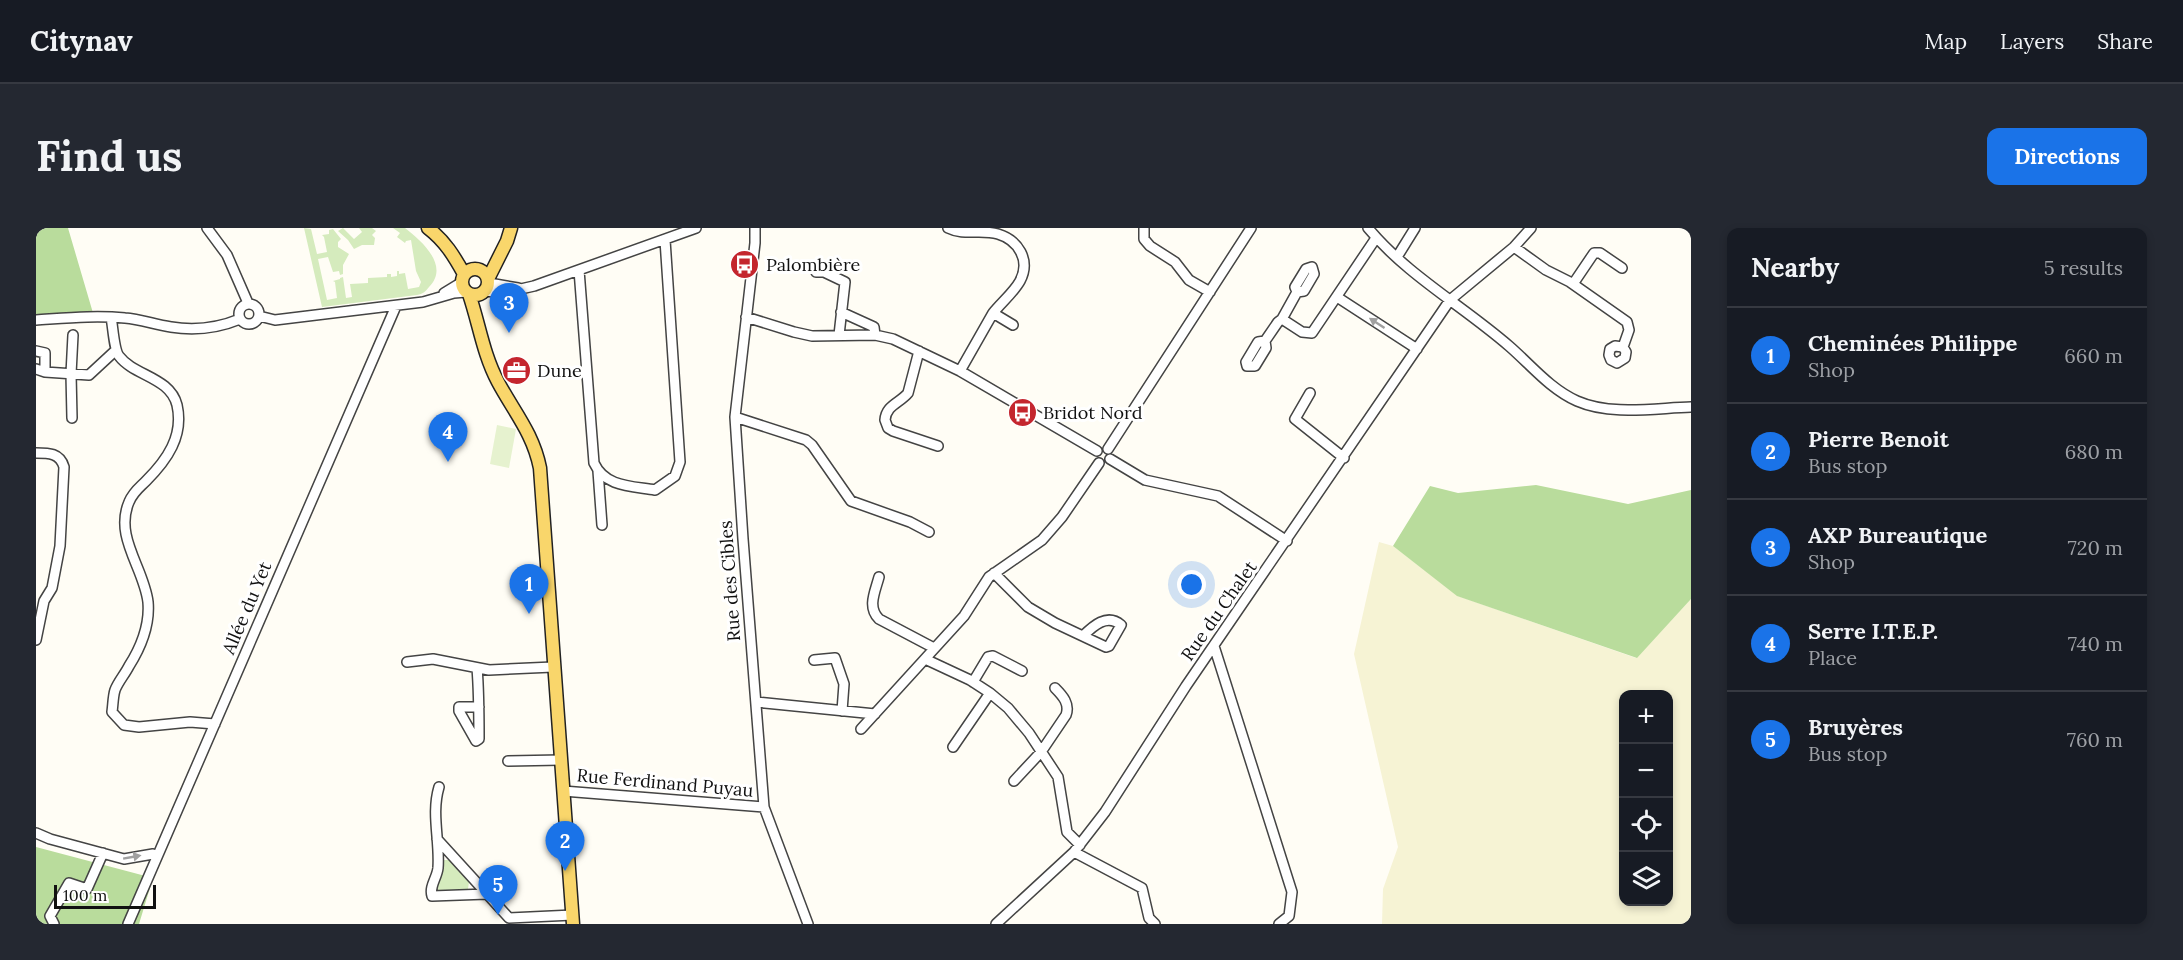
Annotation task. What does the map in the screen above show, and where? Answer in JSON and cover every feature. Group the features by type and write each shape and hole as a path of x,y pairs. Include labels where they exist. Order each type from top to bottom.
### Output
{"main road":[{"path":"428,228 464,260 476,283 480,334 487,357 536,448 543,510 573,919"},
{"path":"476,283 502,250 511,228"}],"street":[{"path":"207,228 227,255 248,303 257,307 259,316 255,322 248,324 240,319"},
{"path":"259,316 275,320 396,306 431,300 476,283 502,293 526,288 665,240 678,231 696,228"},
{"name":"Rue des Cibles","path":"755,228 735,417 756,702 764,807 808,924"},
{"path":"948,228 962,233 997,233 1016,243 1025,260 1020,280 993,313 960,371"},
{"path":"1144,228 1144,239 1150,246 1175,262 1189,280 1210,292"},
{"path":"1108,449 1251,228"},
{"path":"1368,228 1397,257 1508,345 1552,385 1577,401 1604,408 1691,407"},
{"path":"1397,257 1415,228"},
{"name":"Rue du Chalet","path":"996,924 1077,849 1450,300 1514,247 1531,228"},
{"path":"1282,319 1302,332 1311,333 1376,238"},
{"path":"579,270 594,463 602,477 616,484 655,490 675,476 680,462 665,240"},
{"path":"1514,247 1627,322 1629,330 1623,347"},
{"path":"1573,284 1594,253 1600,253 1622,268"},
{"path":"816,272 824,272 845,282 839,335"},
{"path":"1265,341 1282,319 1297,292"},
{"path":"1337,297 1417,349"},
{"path":"240,319 239,309 248,303"},
{"name":"Allée du Yet","path":"128,924 396,306"},
{"path":"841,312 874,327 875,335"},
{"path":"993,313 1013,325"},
{"path":"36,320 111,317 190,328 222,326 240,319"},
{"path":"111,317 119,357 158,381 171,393 176,402 179,423 172,448 153,473 136,490 128,503 125,524 128,545 143,581 148,602 147,618 140,646 115,690 112,712 124,725 139,727 190,722 214,724"},
{"path":"746,317 812,336 875,335 893,339 960,371 1097,451"},
{"path":"115,337 125,318"},
{"path":"72,418 73,334"},
{"path":"36,351 45,353 40,371 89,375 116,350"},
{"path":"919,351 908,393 889,408 885,420 888,428 893,431 938,446"},
{"path":"1310,393 1294,419 1344,458"},
{"path":"735,417 806,440 812,445 851,501 910,522 929,532"},
{"path":"1099,463 1095,456 1097,451 1102,448 1108,449"},
{"path":"1099,463 1106,463 1110,459 1111,454 1108,449"},
{"path":"36,453 49,453 60,457 64,467 60,546 52,588 44,601 36,640"},
{"path":"1110,459 1145,480 1218,495 1287,541"},
{"path":"861,729 964,616 989,577 1042,540 1062,517 1099,463"},
{"path":"598,471 602,525"},
{"path":"994,573 1028,607 1083,636"},
{"path":"879,576 871,609 874,614 879,620 934,648"},
{"path":"1214,646 1292,892 1289,916 1279,924"},
{"path":"973,682 988,657 993,656 1022,671"},
{"path":"407,662 433,658 489,670 553,667"},
{"path":"814,660 835,658 844,684 842,711"},
{"path":"925,659 973,682 1008,708 1029,733 1058,777 1067,832 1077,849 1142,888 1149,918 1155,924"},
{"path":"477,668 479,707"},
{"path":"1014,781 1041,752 1068,710 1065,698 1055,688"},
{"path":"953,747 990,693"},
{"path":"756,702 875,714"},
{"path":"508,761 561,760"},
{"path":"439,787 434,803 438,870 430,891 432,896 488,894"},
{"name":"Rue Ferdinand Puyau","path":"563,791 764,807"},
{"path":"36,833 124,859 158,855"},
{"path":"437,839 509,918 573,919"},
{"path":"54,924 50,916 69,883 87,889 103,853"}],"shaded area":[{"path":"1379,542 1393,546 1458,596 1636,658 1691,599 1691,924 1382,924 1383,889 1398,847 1354,654"}],"green space":[{"path":"36,228 68,228 93,313 36,317"},
{"path":"304,228 311,229 317,254 327,252 322,235 329,234 329,230 333,229 341,239 338,247 349,254 343,265 343,274 340,275 339,271 333,272 328,257 318,259 327,300 337,298 333,281 343,277 346,298 352,297 350,284 368,283 368,278 387,277 387,274 391,274 391,277 397,276 397,271 399,274 405,273 408,289 419,287 421,282 416,271 411,240 405,243 397,237 400,233 393,228 405,228 426,247 435,263 435,279 419,295 322,307"},
{"path":"343,228 354,239 362,232 359,228 372,228 376,231 372,235 375,238 374,245 362,245 354,249 338,231"},
{"path":"497,425 516,429 509,468 490,464"},
{"path":"1536,485 1628,504 1691,490 1691,599 1637,658 1457,596 1393,546 1430,486 1458,493"},
{"path":"36,847 153,878 139,924 36,924"},
{"path":"444,860 450,860 469,882 468,889 438,892"}],"place":[{"name":"Palombière","path":"745,265"},
{"name":"AXP Bureautique","path":"509,333"},
{"name":"Dune","path":"516,371"},
{"name":"Bridot Nord","path":"1022,413"},
{"name":"Serre I.T.E.P.","path":"448,462"},
{"name":"Cheminées Philippe","path":"529,614"},
{"name":"Pierre Benoit","path":"565,871"},
{"name":"Bruyères","path":"498,915"}]}
